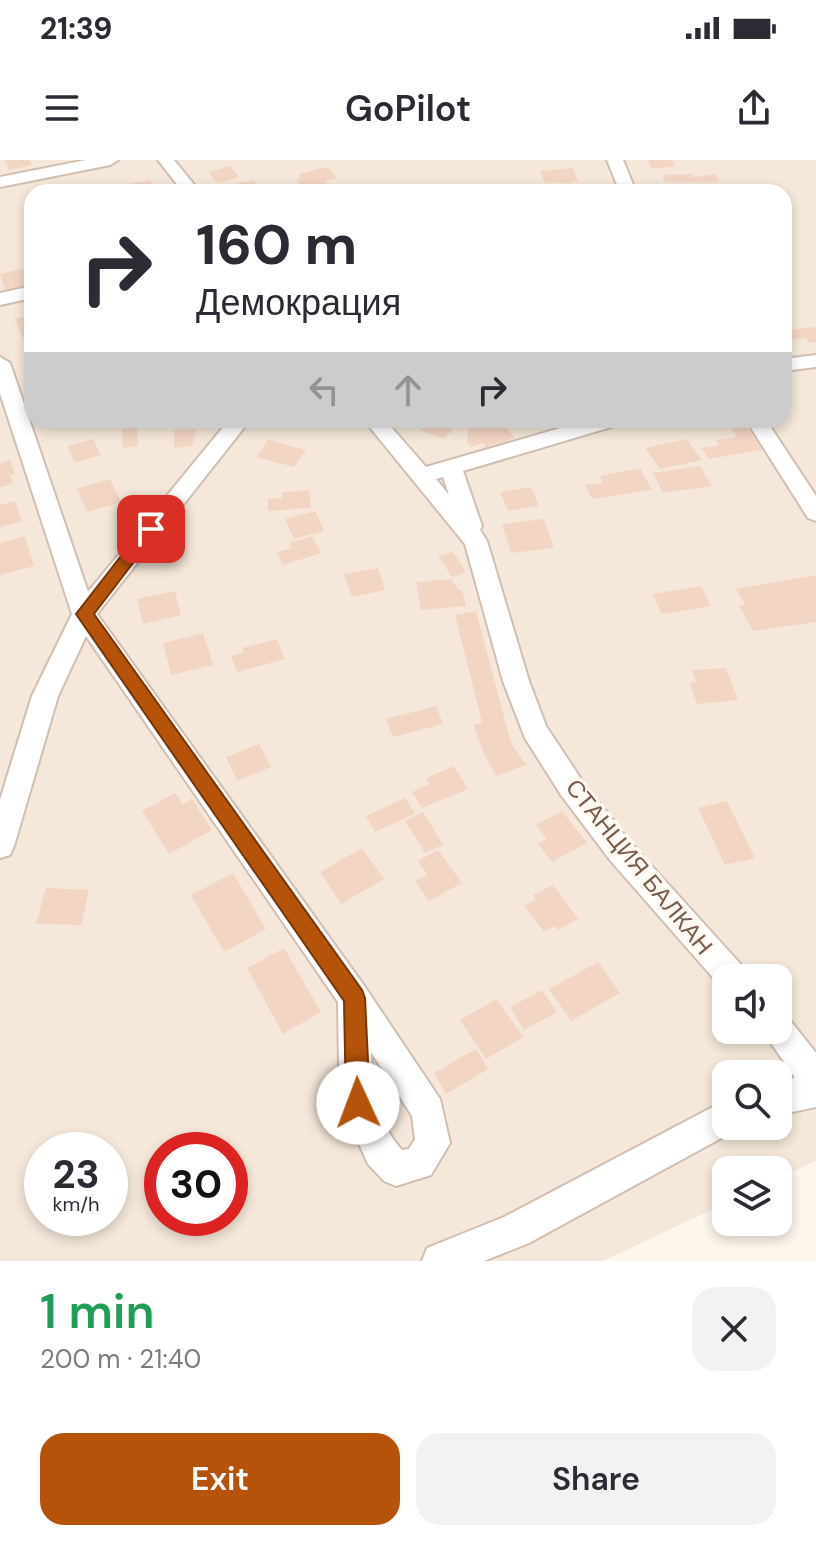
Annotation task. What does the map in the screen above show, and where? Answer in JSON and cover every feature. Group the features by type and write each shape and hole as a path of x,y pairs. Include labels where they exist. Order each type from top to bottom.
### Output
{"street":[{"path":"0,182 110,160"},
{"path":"166,160 186,184"},
{"path":"615,160 625,184"},
{"path":"0,299 24,294"},
{"path":"792,364 816,361"},
{"path":"0,363 84,614 354,998"},
{"path":"0,846 45,696 84,614 234,428"},
{"name":"СТАНЦИЯ БАЛКАН","path":"381,428 476,541 516,681 534,730 571,787 620,851 721,964"},
{"path":"421,476 584,428"},
{"path":"761,428 816,513"},
{"path":"451,467 476,541"},
{"path":"789,1044 816,1080"},
{"path":"792,1095 816,1091"},
{"path":"440,1261 516,1230 712,1125"}],"shaded area":[{"path":"0,160 816,160 816,1161 792,1172 792,1156 712,1156 712,1210 603,1261 0,1261"}],"building":[{"path":"30,160 32,165 9,170 4,161"},
{"path":"648,160 672,160 675,167 651,168"},
{"path":"230,166 239,177 217,183 208,172"},
{"path":"327,167 337,178 325,181 327,184 299,184 296,180 301,178 298,174"},
{"path":"573,168 578,181 573,183 544,182 540,171"},
{"path":"692,174 694,177 716,174 719,182 665,182 662,175"},
{"path":"150,180 153,184 130,184"},
{"path":"253,180 256,184 236,184"},
{"path":"24,269 24,286 5,290 0,274"},
{"path":"24,317 24,340 15,319"},
{"path":"816,327 816,342 809,343 806,338 794,340 792,329"},
{"path":"137,428 138,446 123,448 122,429"},
{"path":"422,428 453,429 444,439 420,430"},
{"path":"468,428 507,428 515,438 486,447 483,443 471,447 467,441"},
{"path":"731,428 747,428 762,450 709,459 702,448 719,445 716,440 737,437"},
{"path":"197,429 192,446 174,448 174,430"},
{"path":"93,439 101,455 75,463 67,446"},
{"path":"687,439 702,460 660,469 645,448"},
{"path":"268,440 306,450 294,467 256,457"},
{"path":"10,460 15,474 10,475 13,484 0,487 0,463"},
{"path":"700,466 712,486 663,493 653,473"},
{"path":"640,468 652,490 592,499 585,485 603,483 600,476"},
{"path":"110,479 121,502 87,512 77,489"},
{"path":"531,487 539,506 508,511 500,492"},
{"path":"309,490 311,508 268,511 268,499 282,498 282,492"},
{"path":"15,501 22,521 0,527 0,505"},
{"path":"315,511 324,531 294,539 285,519"},
{"path":"544,519 554,548 511,553 502,524"},
{"path":"25,536 34,566 0,575 0,543"},
{"path":"312,536 321,553 283,565 277,552 292,548 289,543"},
{"path":"453,552 466,572 452,577 438,556"},
{"path":"378,568 385,590 352,597 344,574"},
{"path":"816,575 816,622 753,631 739,605 745,605 736,589"},
{"path":"451,579 462,590 466,606 421,610 416,582"},
{"path":"701,586 711,606 662,614 652,594"},
{"path":"175,591 181,615 143,624 137,599"},
{"path":"476,611 511,743 526,765 496,776 483,752 474,725 482,722 455,615"},
{"path":"203,633 213,665 171,675 163,643"},
{"path":"277,639 285,659 237,672 231,656 244,652 242,648"},
{"path":"726,668 738,700 697,704 690,683 696,682 692,670"},
{"path":"436,706 443,724 393,737 386,719"},
{"path":"259,744 271,767 237,781 226,757"},
{"path":"454,766 468,789 422,808 412,792 430,784 426,778"},
{"path":"175,793 183,804 192,799 212,830 169,854 142,811"},
{"path":"405,798 415,814 375,832 366,816"},
{"path":"727,801 755,858 725,865 698,808"},
{"path":"562,811 587,843 552,862 538,844 547,839 536,825"},
{"path":"423,812 443,845 425,853 405,821"},
{"path":"362,848 384,879 341,904 320,872"},
{"path":"438,850 462,883 429,901 415,881 427,875 418,861"},
{"path":"233,873 266,929 224,952 191,895"},
{"path":"553,885 578,919 558,930 555,926 544,932 525,906 536,900 533,895"},
{"path":"46,888 89,890 81,925 36,924"},
{"path":"284,948 321,1012 283,1034 247,968"},
{"path":"598,962 620,993 571,1021 549,989"},
{"path":"542,990 557,1012 524,1030 510,1007"},
{"path":"497,999 523,1037 486,1059 460,1020"},
{"path":"476,1049 488,1069 446,1094 434,1073"}],"route":[{"path":"151,529 84,614 354,998 358,1103"}]}
